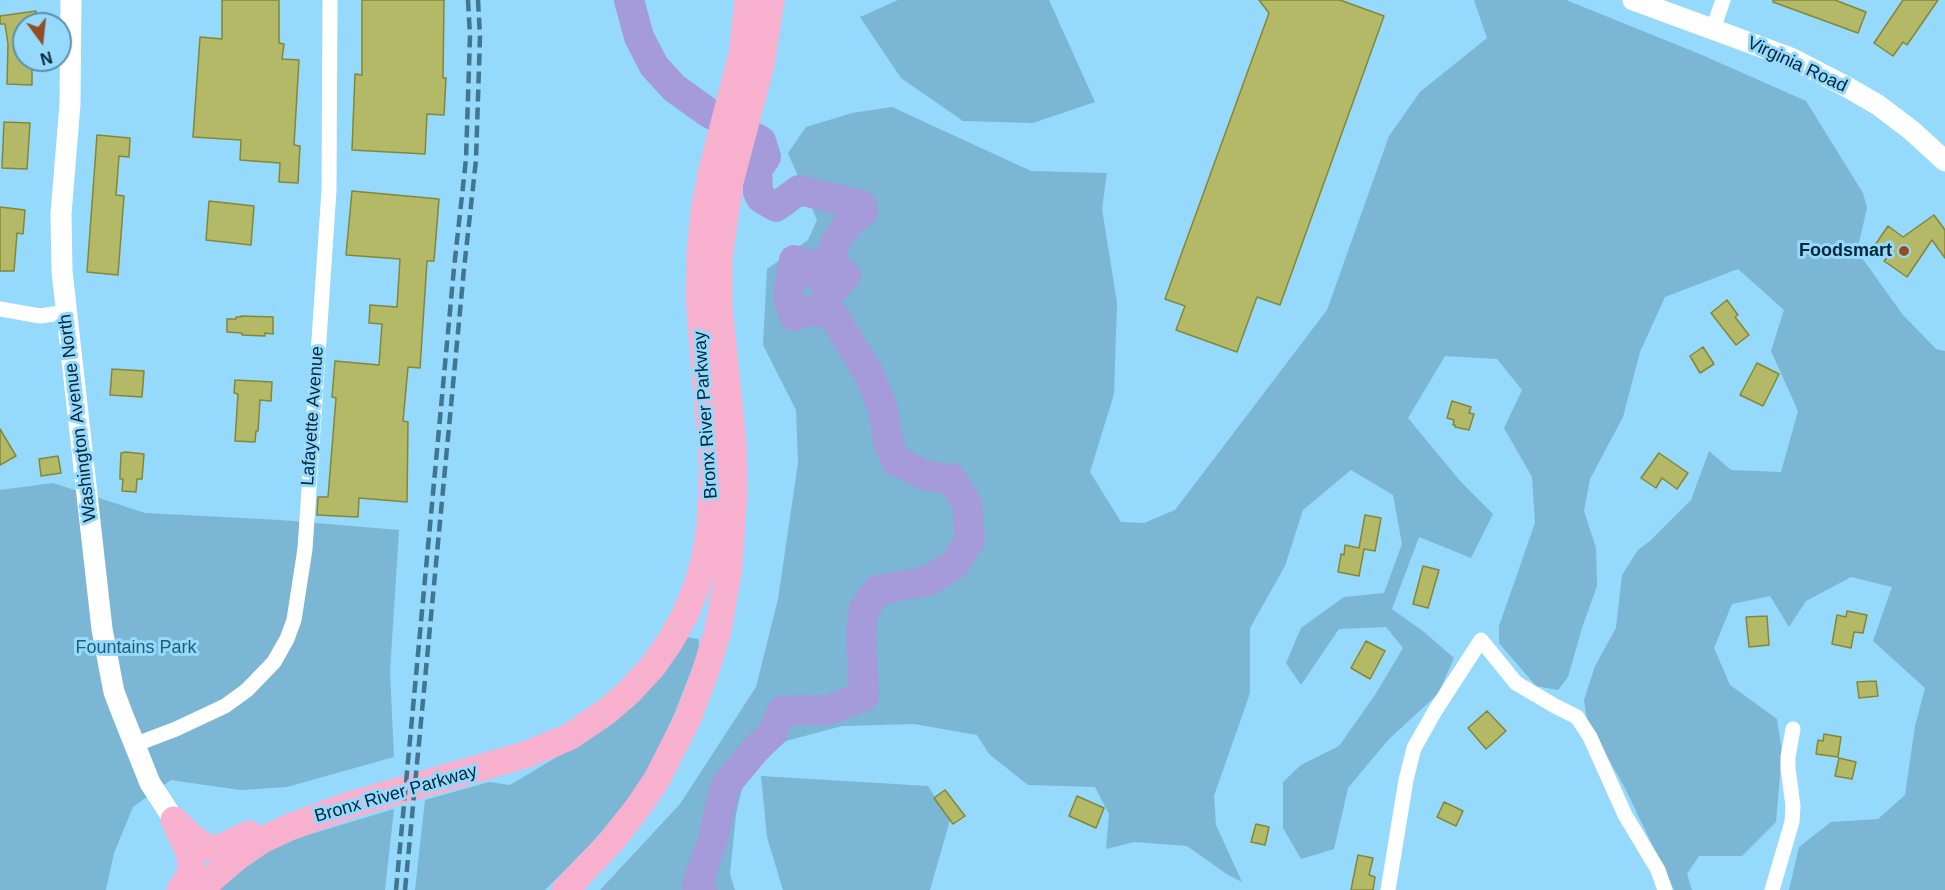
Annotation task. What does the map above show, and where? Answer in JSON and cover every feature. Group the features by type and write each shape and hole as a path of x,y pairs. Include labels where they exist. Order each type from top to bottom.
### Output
{"highway":[{"name":"Bronx River Parkway","path":"743,95 742,54 748,0"},
{"name":"Bronx River Parkway","path":"199,890 237,857 262,840 290,827 343,808 469,772 555,744 582,729 629,692 653,666 671,640 692,600 705,557 713,497 712,452 699,283 705,205 727,152 743,95 765,49 771,0"},
{"name":"Bronx River Parkway","path":"565,890 610,843 639,806 662,770 694,703 718,630 729,560 734,490 732,436 719,305 719,267 726,198 727,152"},
{"path":"174,820 201,845 214,848 226,846 264,828 343,808"},
{"path":"174,820 191,862 190,875 180,890"}],"street":[{"name":"Washington Avenue North","path":"71,0 70,104 61,214 62,271 102,629 114,692 134,746 150,783 174,820"},
{"name":"Lafayette Avenue","path":"134,746 225,706 247,690 274,662 287,639 294,620 305,549 329,190 330,0"},
{"name":"Virginia Road","path":"1633,0 1791,58 1878,105 1911,130 1945,161"},
{"path":"1713,29 1723,0"},
{"path":"0,309 40,316 66,312"},
{"path":"1388,890 1406,780 1414,748 1481,640 1516,683 1578,717 1590,737 1625,816 1658,870 1665,890"},
{"path":"1772,890 1792,822 1788,768 1793,729"}],"green space":[{"path":"898,0 1049,0 1095,102 1033,123 963,121 901,78 860,17"},
{"path":"1474,0 1566,0 1702,55 1806,101 1863,193 1867,208 1857,251 1903,315 1936,349 1945,351 1945,890 1789,890 1799,847 1831,822 1878,819 1905,795 1915,726 1925,688 1873,641 1892,587 1851,577 1806,601 1789,627 1770,596 1732,604 1714,648 1730,685 1777,719 1782,752 1776,822 1742,856 1699,856 1687,874 1692,890 1674,890 1625,788 1587,721 1584,700 1595,666 1616,628 1622,575 1638,550 1691,500 1709,451 1731,470 1781,472 1798,411 1771,351 1784,310 1738,269 1665,297 1640,352 1623,417 1590,479 1584,511 1596,548 1597,586 1568,677 1558,690 1536,686 1499,643 1499,626 1535,523 1532,477 1504,428 1522,390 1497,359 1445,356 1408,418 1461,482 1493,514 1471,558 1419,537 1392,609 1454,658 1438,694 1388,740 1348,788 1334,849 1301,859 1283,828 1283,782 1301,765 1339,746 1375,695 1403,648 1386,627 1339,629 1301,685 1286,663 1301,628 1344,597 1384,593 1402,544 1393,495 1351,470 1303,510 1285,566 1250,628 1250,693 1214,796 1216,825 1242,882 1228,875 1187,846 1134,842 1106,849 1109,814 1095,787 1028,785 989,754 977,735 914,724 842,726 786,741 745,777 736,814 730,874 735,890 600,890 680,804 756,687 778,599 798,463 796,410 763,345 767,269 808,240 817,220 788,153 806,127 852,113 892,107 1031,171 1107,173 1102,209 1117,303 1114,394 1090,472 1121,522 1144,523 1175,510 1327,310 1389,136 1420,92 1487,38"},
{"name":"Fountains Park","path":"53,483 145,513 280,520 399,530 390,672 394,757 287,787 240,790 171,780 133,807 114,853 106,890 0,890 0,490"},
{"path":"687,637 698,639 700,648 673,717 642,783 592,843 545,890 415,890 425,800 489,782 510,785 612,724 653,683"},
{"path":"761,776 928,786 950,820 930,890 783,890 767,837"},
{"path":"394,809 385,890 215,890 281,843"}],"building":[{"path":"222,0 279,0 279,43 284,44 282,59 299,60 294,145 300,146 298,183 279,182 280,163 240,160 241,140 193,137 200,37 222,39"},
{"path":"362,0 444,0 443,78 446,78 444,115 427,114 425,154 352,150 355,74 362,75"},
{"path":"1259,0 1340,0 1384,16 1280,305 1257,297 1237,352 1176,330 1185,306 1165,299 1269,13"},
{"path":"1773,0 1835,0 1866,12 1858,33 1773,2"},
{"path":"1903,0 1938,0 1907,45 1903,42 1893,56 1874,43"},
{"path":"12,14 12,72 32,72 32,85 7,84 8,44 5,24 0,24 0,16"},
{"path":"4,122 30,123 27,169 2,168"},
{"path":"97,135 130,138 129,157 119,156 116,195 124,196 118,275 87,272"},
{"path":"352,191 439,199 434,261 427,261 420,368 408,367 403,421 408,422 407,502 359,498 358,517 317,515 318,497 328,497 336,398 332,397 335,361 379,365 382,324 369,323 370,305 397,307 400,259 346,255"},
{"path":"209,201 254,206 251,245 206,240"},
{"path":"0,207 25,210 23,234 17,233 14,271 0,271"},
{"path":"1934,215 1945,230 1945,258 1932,240 1907,277 1884,261 1889,255 1875,245 1888,226 1903,237"},
{"path":"1727,300 1738,315 1735,317 1749,335 1736,345 1711,313"},
{"path":"241,316 273,317 273,334 242,335 242,333 227,332 227,319 236,319"},
{"path":"1703,347 1714,364 1700,373 1690,356"},
{"path":"1757,363 1779,374 1763,406 1740,395"},
{"path":"112,369 144,371 142,397 110,395"},
{"path":"235,380 272,382 271,401 260,400 255,442 235,441 238,394 234,393"},
{"path":"1452,401 1471,407 1469,413 1474,414 1469,430 1455,427 1454,420 1447,418"},
{"path":"0,429 16,456 0,465"},
{"path":"121,453 144,454 142,479 137,479 136,492 122,491"},
{"path":"1659,453 1688,473 1677,489 1662,478 1656,488 1641,478"},
{"path":"58,456 61,473 41,476 39,459"},
{"path":"1365,515 1381,518 1375,551 1364,549 1359,576 1338,572 1345,545 1359,548"},
{"path":"1423,566 1439,570 1428,608 1413,604"},
{"path":"1847,611 1867,615 1863,633 1854,632 1851,648 1832,644 1837,615 1846,617"},
{"path":"1767,616 1769,645 1749,647 1746,617"},
{"path":"1366,641 1385,651 1370,679 1351,668"},
{"path":"1876,681 1878,696 1859,698 1857,682"},
{"path":"1487,711 1506,731 1486,749 1468,728"},
{"path":"1824,734 1841,737 1838,757 1816,754 1818,740 1823,741"},
{"path":"1839,758 1856,762 1852,779 1835,776"},
{"path":"945,790 965,816 953,824 934,798"},
{"path":"1077,796 1104,808 1096,828 1069,816"},
{"path":"1444,802 1463,811 1456,826 1437,817"},
{"path":"1256,824 1269,827 1265,845 1251,842"},
{"path":"1358,855 1373,858 1369,875 1375,877 1373,890 1351,890"}],"waterway":[{"path":"629,0 639,37 654,66 674,88 709,113 761,141 766,157 757,170 758,192 761,198 776,207 799,190 861,205 863,212 849,223 836,241 829,261 846,275 832,291 806,263 794,260 788,297 794,316 810,310 833,315 869,374 883,409 888,441 896,461 927,476 952,479 967,504 970,539 955,564 928,581 878,590 864,609 861,632 864,696 828,710 782,711 773,732 725,786 713,840 697,884 702,890"}],"railway":[{"path":"396,890 466,159 470,36 468,0"},
{"path":"405,890 476,160 480,36 478,0"}],"place":[{"name":"Foodsmart","path":"1904,251"}]}
